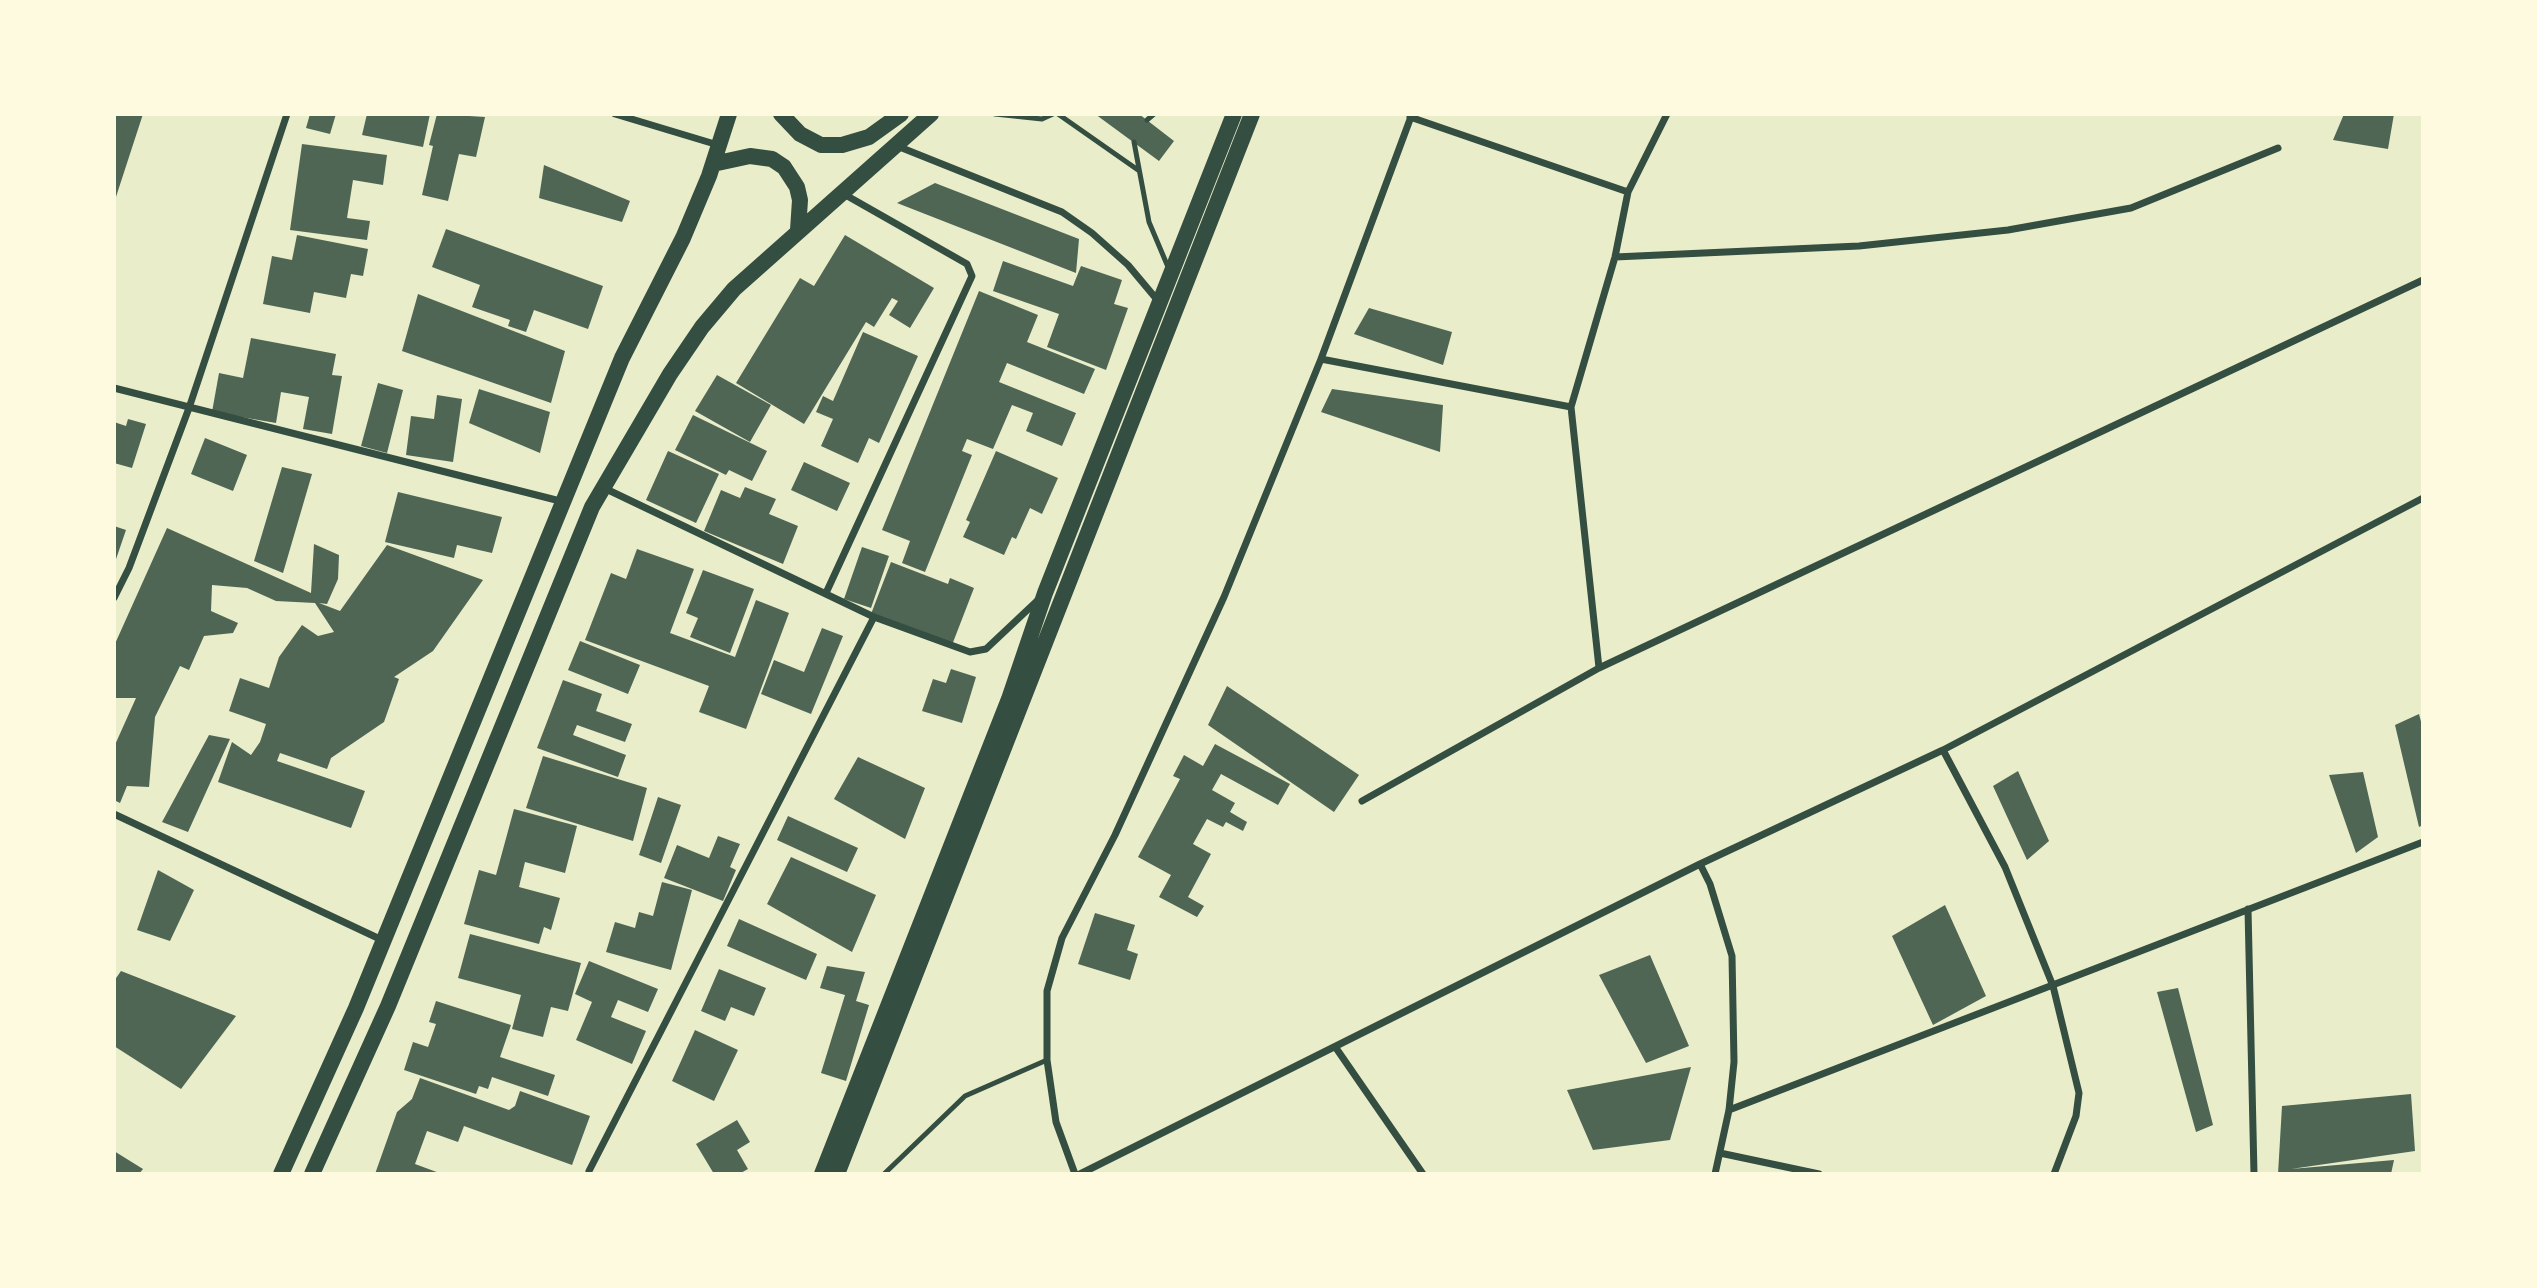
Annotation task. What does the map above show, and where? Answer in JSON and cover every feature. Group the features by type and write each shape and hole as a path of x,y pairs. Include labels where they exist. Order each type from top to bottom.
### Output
{"highway":[{"path":"281,1174 307,1121 383,941 622,358 683,238 713,164 729,114"},
{"path":"781,114 800,134 821,145 842,145 869,137 901,114"},
{"path":"312,1174 388,1006 529,659 603,488 670,374 702,327 734,289 797,230 931,114"},
{"path":"837,1174 1045,593 1234,114"},
{"path":"822,1174 924,934 1252,114"},
{"path":"713,164 750,156 772,159 784,167 797,187 800,200 797,230"}],"street":[{"path":"114,598 130,568 189,408 287,114"},
{"path":"615,114 719,145"},
{"path":"1599,668 1571,407 1615,257 1628,192 1667,114"},
{"path":"1075,1174 1056,1122 1047,1060 1047,991 1062,938 1115,835 1218,609 1321,359 1411,116 1628,192"},
{"path":"896,146 1062,212 1092,233 1128,265 1159,303"},
{"path":"1615,257 1859,246 2008,230 2131,208 2278,148"},
{"path":"826,593 972,276 967,264 841,193"},
{"path":"1362,801 1599,668 2423,280"},
{"path":"1321,359 1571,407"},
{"path":"114,388 564,502"},
{"path":"603,488 874,618 970,652 986,649 1045,593"},
{"path":"1080,1174 1700,864 1943,750 2423,498"},
{"path":"589,1171 874,618"},
{"path":"1943,750 2005,867 2053,986 2079,1093 2076,1116 2054,1174"},
{"path":"114,814 383,941"},
{"path":"1729,1110 2423,842"},
{"path":"1700,864 1710,884 1732,956 1734,1062 1729,1110 1715,1174"},
{"path":"2248,909 2254,1174"},
{"path":"1336,1048 1423,1174"},
{"path":"1720,1153 1819,1174"}],"lane":[{"path":"995,114 1042,119 1056,114 1139,171"},
{"path":"1147,120 1154,114"},
{"path":"1134,142 1149,222 1171,273"},
{"path":"884,1174 965,1096 1047,1060"}],"building":[{"path":"114,114 143,114 114,203"},
{"path":"310,114 336,114 330,134 306,128"},
{"path":"367,114 430,114 423,147 362,135"},
{"path":"437,114 485,117 476,157 459,154 448,201 422,195 433,146 429,145"},
{"path":"1095,114 1139,114 1174,141 1159,161"},
{"path":"2344,114 2394,114 2388,149 2333,140"},
{"path":"302,144 387,155 383,185 353,180 347,218 370,221 367,240 290,230"},
{"path":"544,165 630,201 622,222 539,198"},
{"path":"935,183 1079,239 1076,273 897,203"},
{"path":"446,229 603,286 588,329 534,310 526,332 508,326 510,320 472,307 480,285 432,267"},
{"path":"297,235 368,249 363,276 351,274 346,298 314,292 310,313 263,304 272,256 292,260"},
{"path":"845,235 934,288 910,328 889,315 898,301 892,298 874,327 866,322 804,424 736,383 800,278 814,286"},
{"path":"1003,261 1073,286 1081,266 1122,280 1114,304 1128,308 1106,370 1047,347 1059,314 993,291"},
{"path":"979,291 1038,315 1027,342 1095,369 1084,394 1007,363 999,382 1076,413 1062,446 1026,431 1033,413 1012,405 993,449 967,439 962,451 972,455 925,572 902,563 910,541 882,530"},
{"path":"418,294 565,351 551,403 402,351"},
{"path":"1369,308 1452,332 1443,365 1354,334"},
{"path":"863,332 918,356 879,443 869,438 858,463 821,446 833,419 816,412 823,396 833,401"},
{"path":"251,338 336,354 332,375 342,376 332,434 303,429 309,397 281,392 276,423 212,412 219,373 243,378"},
{"path":"717,375 771,405 750,442 695,411"},
{"path":"378,383 403,390 387,453 361,446"},
{"path":"479,389 550,412 540,453 469,423"},
{"path":"1332,389 1443,405 1440,452 1321,412"},
{"path":"437,395 462,399 453,462 406,455 411,416 434,419"},
{"path":"693,415 767,451 752,481 729,470 726,475 675,450"},
{"path":"128,419 146,424 132,468 114,463 114,422 126,426"},
{"path":"205,438 247,455 233,491 191,474"},
{"path":"668,451 719,474 696,523 646,500"},
{"path":"996,451 1058,478 1042,514 1030,508 1016,539 1012,537 1004,555 963,537 970,522 966,520"},
{"path":"804,462 850,483 837,511 791,490"},
{"path":"282,467 312,474 283,573 254,561"},
{"path":"745,487 776,499 769,514 798,526 783,564 704,531 721,490 740,498"},
{"path":"398,492 502,517 492,553 457,545 454,558 385,542"},
{"path":"114,526 126,530 114,565"},
{"path":"167,528 311,593 314,544 339,555 338,579 327,604 319,603 340,611 387,545 483,580 433,651 394,677 399,679 384,722 331,758 327,769 280,753 277,761 365,791 351,828 218,782 232,742 251,755 260,742 266,724 229,711 240,678 269,688 279,657 302,625 318,636 334,632 315,603 276,601 247,588 212,585 211,611 238,623 233,633 204,636 189,670 180,666 155,717 149,787 127,786 120,803 114,800 114,747 136,698 114,698 114,646"},
{"path":"862,547 889,556 871,608 844,599"},
{"path":"637,549 694,569 670,633 735,657 756,600 789,613 746,729 699,712 709,686 585,640 611,573 626,579"},
{"path":"891,562 948,584 950,578 974,588 952,645 871,614"},
{"path":"703,570 754,589 730,653 690,637 698,618 686,613"},
{"path":"822,628 843,636 811,714 761,694 774,660 804,672"},
{"path":"580,641 640,665 628,694 568,670"},
{"path":"951,669 976,677 962,723 922,711 933,679 946,683"},
{"path":"563,680 602,694 596,711 632,724 625,742 577,725 573,735 626,755 618,777 537,748"},
{"path":"1227,686 1359,775 1334,812 1208,725"},
{"path":"2419,714 2423,729 2423,825 2419,827 2395,725"},
{"path":"209,735 230,739 188,832 162,822"},
{"path":"1215,744 1290,784 1278,805 1221,774 1212,790 1235,803 1230,812 1247,822 1243,831 1226,822 1223,827 1207,819 1193,844 1211,854 1188,897 1204,906 1197,917 1159,897 1171,875 1138,857 1180,779 1173,776 1184,755 1203,766"},
{"path":"543,756 647,788 633,841 526,808"},
{"path":"858,757 925,788 905,839 834,799"},
{"path":"2018,771 2049,841 2027,860 1993,786"},
{"path":"2363,772 2378,837 2356,853 2329,775"},
{"path":"658,797 681,805 661,863 639,855"},
{"path":"514,809 577,826 565,873 525,862 519,887 560,898 551,930 544,927 539,944 464,924 479,870 496,875"},
{"path":"788,816 858,848 847,872 777,840"},
{"path":"718,836 740,844 730,867 736,870 723,901 664,878 677,845 709,858"},
{"path":"791,857 876,895 852,952 767,904"},
{"path":"158,870 194,890 170,941 137,930"},
{"path":"662,882 692,890 671,970 606,952 615,922 635,928 639,912 653,916"},
{"path":"1945,905 1986,996 1933,1025 1892,936"},
{"path":"1095,913 1135,925 1127,950 1138,954 1130,980 1078,964"},
{"path":"739,919 817,954 806,980 727,946"},
{"path":"470,934 581,963 568,1011 551,1007 543,1037 512,1029 521,995 458,978"},
{"path":"1650,955 1689,1046 1646,1063 1599,975"},
{"path":"589,961 658,989 648,1012 618,1000 611,1017 646,1031 632,1064 576,1040 592,1002 575,994"},
{"path":"827,966 865,972 856,1001 869,1005 846,1081 821,1073 845,995 820,988"},
{"path":"719,969 766,988 754,1016 731,1007 725,1021 701,1011"},
{"path":"121,971 236,1016 181,1089 114,1046 114,981"},
{"path":"2178,988 2213,1125 2196,1132 2157,992"},
{"path":"436,1001 511,1025 500,1057 555,1075 548,1096 492,1077 488,1089 479,1086 476,1094 404,1070 413,1042 428,1047 436,1024 429,1022"},
{"path":"695,1030 738,1050 714,1101 672,1081"},
{"path":"1691,1067 1670,1140 1593,1150 1567,1090"},
{"path":"420,1078 509,1110 515,1106 520,1091 590,1116 572,1165 464,1126 458,1142 427,1131 415,1164 442,1174 375,1174 397,1112 412,1099"},
{"path":"2411,1094 2415,1151 2291,1169 2394,1160 2391,1174 2278,1174 2282,1106"},
{"path":"737,1120 750,1142 737,1150 748,1169 739,1174 714,1174 696,1144"},
{"path":"114,1151 143,1169 139,1174 114,1174"}]}
